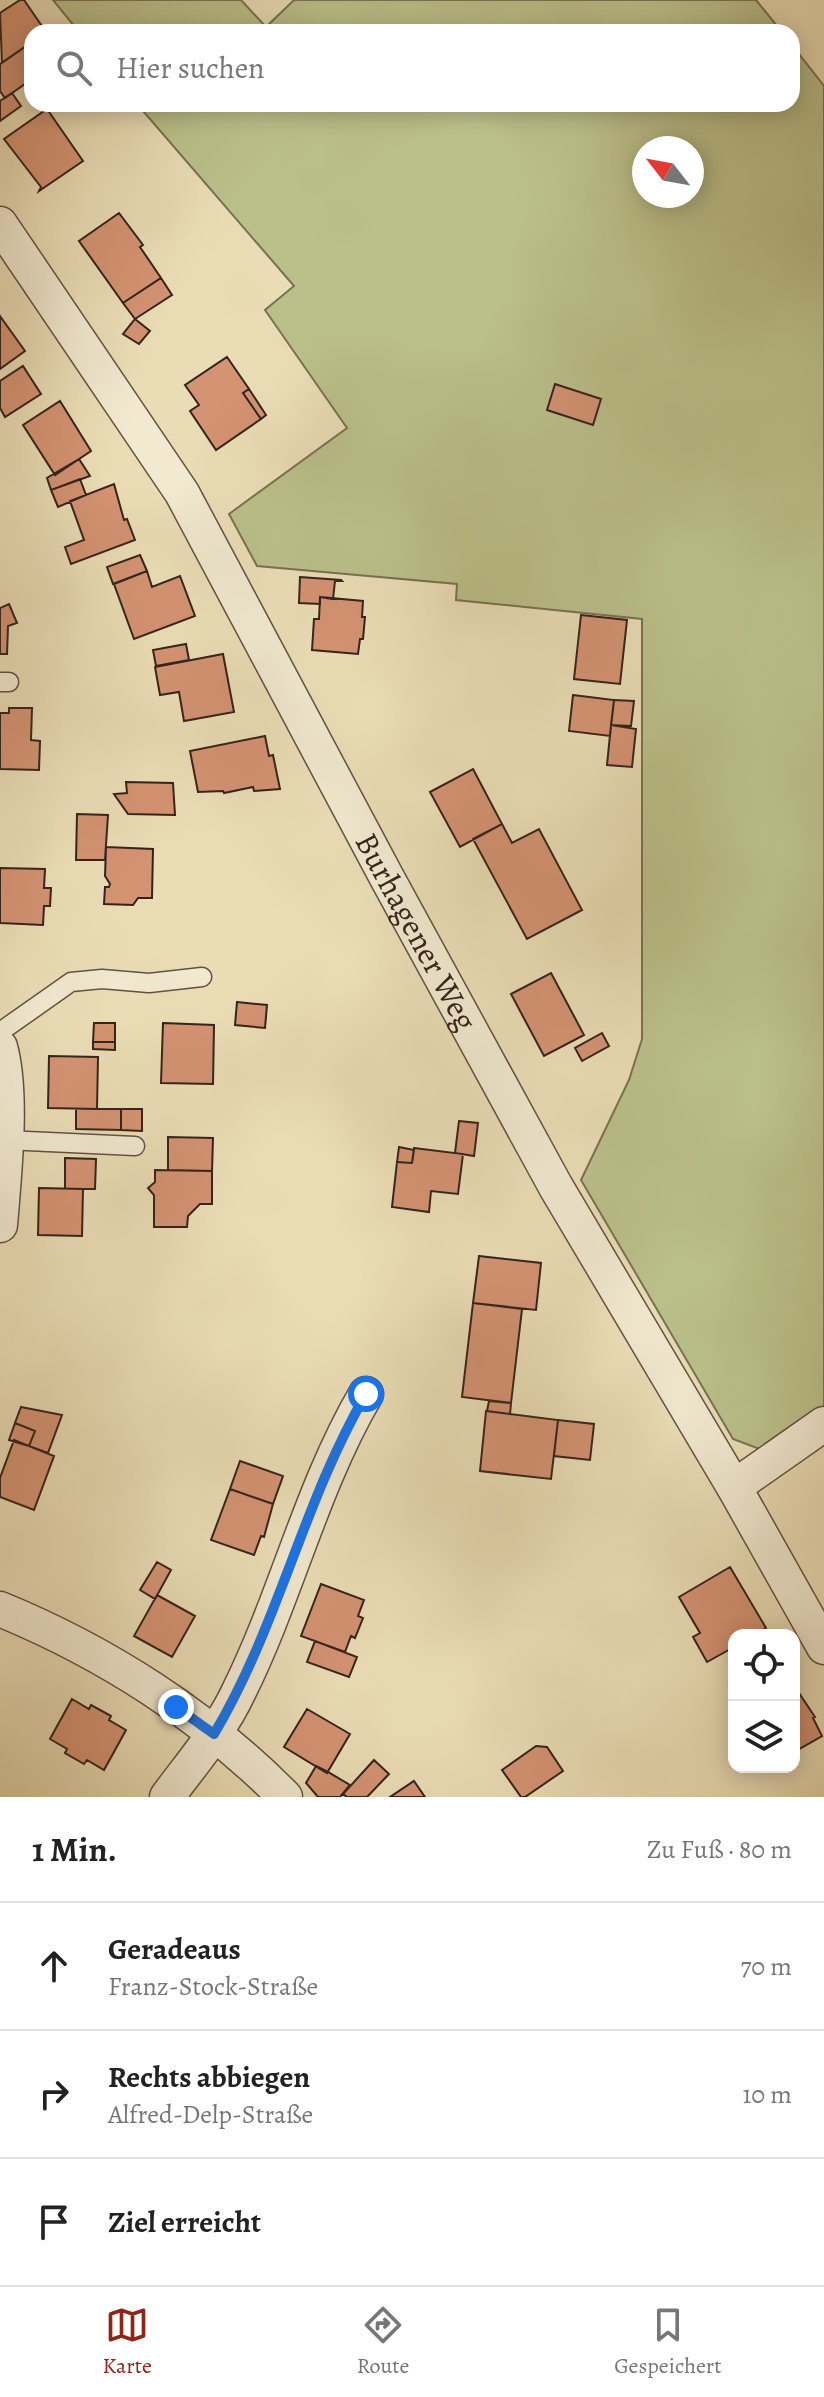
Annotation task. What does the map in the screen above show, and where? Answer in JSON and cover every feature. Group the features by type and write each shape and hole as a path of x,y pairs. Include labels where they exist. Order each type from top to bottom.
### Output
{"street":[{"name":"Burhagener Weg","path":"0,224 182,493 556,1187 734,1487 824,1647"},
{"path":"0,1047 5,1075 0,1225"},
{"path":"167,1797 214,1734 238,1695 330,1461 366,1394"},
{"path":"734,1487 824,1424"},
{"path":"0,1609 85,1647 134,1677 214,1734 285,1797"}],"lane":[{"path":"0,1032 71,982 102,979 149,983 202,977"},
{"path":"5,1140 135,1146"}],"green space":[{"path":"53,0 241,0 263,24 72,24"},
{"path":"294,0 756,0 776,24 269,24"},
{"path":"800,55 824,86 824,1406 762,1450 733,1439 581,1180 629,1080 642,1039 642,619 456,600 457,584 257,566 229,514 347,428 265,310 294,286 144,112 800,112"}],"building":[{"path":"24,0 40,24 24,24 24,48 2,63 0,13"},
{"path":"24,48 24,85 5,98 0,91 0,64"},
{"path":"12,93 21,106 0,121 0,101"},
{"path":"43,112 49,112 83,161 39,191 41,187 4,139"},
{"path":"119,213 143,245 140,247 161,278 123,303 79,241"},
{"path":"161,278 172,295 135,319 123,303"},
{"path":"0,316 25,351 0,369"},
{"path":"135,319 150,331 139,344 123,334"},
{"path":"227,357 249,389 243,393 261,419 216,450 190,411 199,405 185,385"},
{"path":"23,366 41,394 5,417 0,408 0,381"},
{"path":"555,384 601,399 593,425 547,410"},
{"path":"249,389 266,415 261,419 243,393"},
{"path":"60,401 91,451 55,475 23,425"},
{"path":"79,459 90,476 51,490 47,478"},
{"path":"80,479 86,495 58,507 51,490"},
{"path":"114,484 124,520 127,519 135,540 71,564 65,547 84,540 70,501"},
{"path":"140,555 147,571 113,584 107,567"},
{"path":"147,571 152,587 180,576 195,616 134,639 114,584"},
{"path":"300,577 342,581 335,581 333,599 320,597 320,604 299,603"},
{"path":"320,597 363,601 363,639 360,639 358,654 312,650 314,619 319,619"},
{"path":"9,604 17,623 8,626 7,654 0,654 0,608"},
{"path":"581,615 627,620 620,684 574,679"},
{"path":"186,644 189,660 156,666 153,650"},
{"path":"223,654 234,712 184,721 179,692 160,695 155,667"},
{"path":"573,695 614,700 610,736 569,731"},
{"path":"614,700 634,701 631,726 611,725"},
{"path":"9,708 32,708 31,740 40,741 39,770 0,769 0,713 9,713"},
{"path":"611,725 636,729 632,767 607,765"},
{"path":"265,736 269,756 273,755 280,789 254,791 253,787 224,793 198,792 190,751"},
{"path":"473,769 502,824 460,847 430,792"},
{"path":"126,782 173,783 175,815 128,814 114,794 127,793"},
{"path":"77,814 108,815 105,860 76,860"},
{"path":"502,824 512,843 539,829 582,910 527,939 473,839"},
{"path":"106,847 153,849 152,898 138,898 133,905 104,904 105,887 110,884 105,876"},
{"path":"0,868 45,869 44,888 51,888 50,906 44,906 43,925 0,923"},
{"path":"551,973 584,1035 544,1056 511,994"},
{"path":"237,1002 267,1005 265,1028 235,1025"},
{"path":"94,1023 115,1023 115,1042 93,1042"},
{"path":"163,1023 214,1025 213,1084 161,1083"},
{"path":"602,1033 609,1046 582,1061 575,1048"},
{"path":"93,1042 115,1042 115,1050 93,1049"},
{"path":"49,1056 98,1057 97,1109 48,1108"},
{"path":"76,1109 121,1109 121,1130 76,1129"},
{"path":"121,1109 142,1109 142,1131 121,1130"},
{"path":"459,1121 478,1123 474,1156 455,1153"},
{"path":"168,1137 213,1138 212,1171 168,1170"},
{"path":"399,1147 414,1150 412,1163 397,1162"},
{"path":"414,1148 463,1154 458,1194 431,1191 429,1212 392,1207 397,1162 412,1163"},
{"path":"65,1158 96,1159 95,1189 65,1189"},
{"path":"155,1170 212,1171 212,1204 200,1204 188,1216 187,1227 154,1227 154,1195 148,1188 155,1182"},
{"path":"39,1188 83,1189 82,1236 38,1235"},
{"path":"479,1256 541,1263 536,1310 473,1303"},
{"path":"473,1303 522,1309 511,1403 462,1397"},
{"path":"489,1401 511,1403 510,1414 487,1411"},
{"path":"21,1407 62,1415 48,1453 29,1446 35,1431 15,1423"},
{"path":"486,1411 558,1420 551,1479 480,1471"},
{"path":"558,1420 594,1424 590,1460 554,1456"},
{"path":"15,1423 35,1431 29,1446 9,1440"},
{"path":"14,1440 54,1456 34,1510 0,1497 0,1478"},
{"path":"240,1461 283,1476 273,1504 230,1489"},
{"path":"230,1489 273,1504 264,1537 261,1536 254,1555 211,1540"},
{"path":"157,1562 171,1570 155,1599 140,1590"},
{"path":"730,1567 766,1628 728,1629 728,1650 707,1662 693,1637 700,1633 679,1597"},
{"path":"321,1584 364,1600 358,1616 363,1618 345,1652 301,1636"},
{"path":"157,1595 195,1616 172,1657 134,1636"},
{"path":"315,1641 357,1657 349,1677 307,1662"},
{"path":"800,1694 815,1717 822,1736 800,1749"},
{"path":"72,1699 111,1716 109,1720 126,1730 104,1770 87,1760 84,1764 50,1739"},
{"path":"307,1709 350,1734 327,1773 284,1747"},
{"path":"536,1746 547,1747 563,1771 521,1797 502,1770"},
{"path":"374,1760 389,1774 367,1797 347,1797 343,1794"},
{"path":"316,1766 350,1785 340,1797 318,1797 306,1783"},
{"path":"414,1781 425,1797 390,1797"}],"route":[{"path":"176,1707 214,1734 238,1695 330,1461 366,1394"}]}
